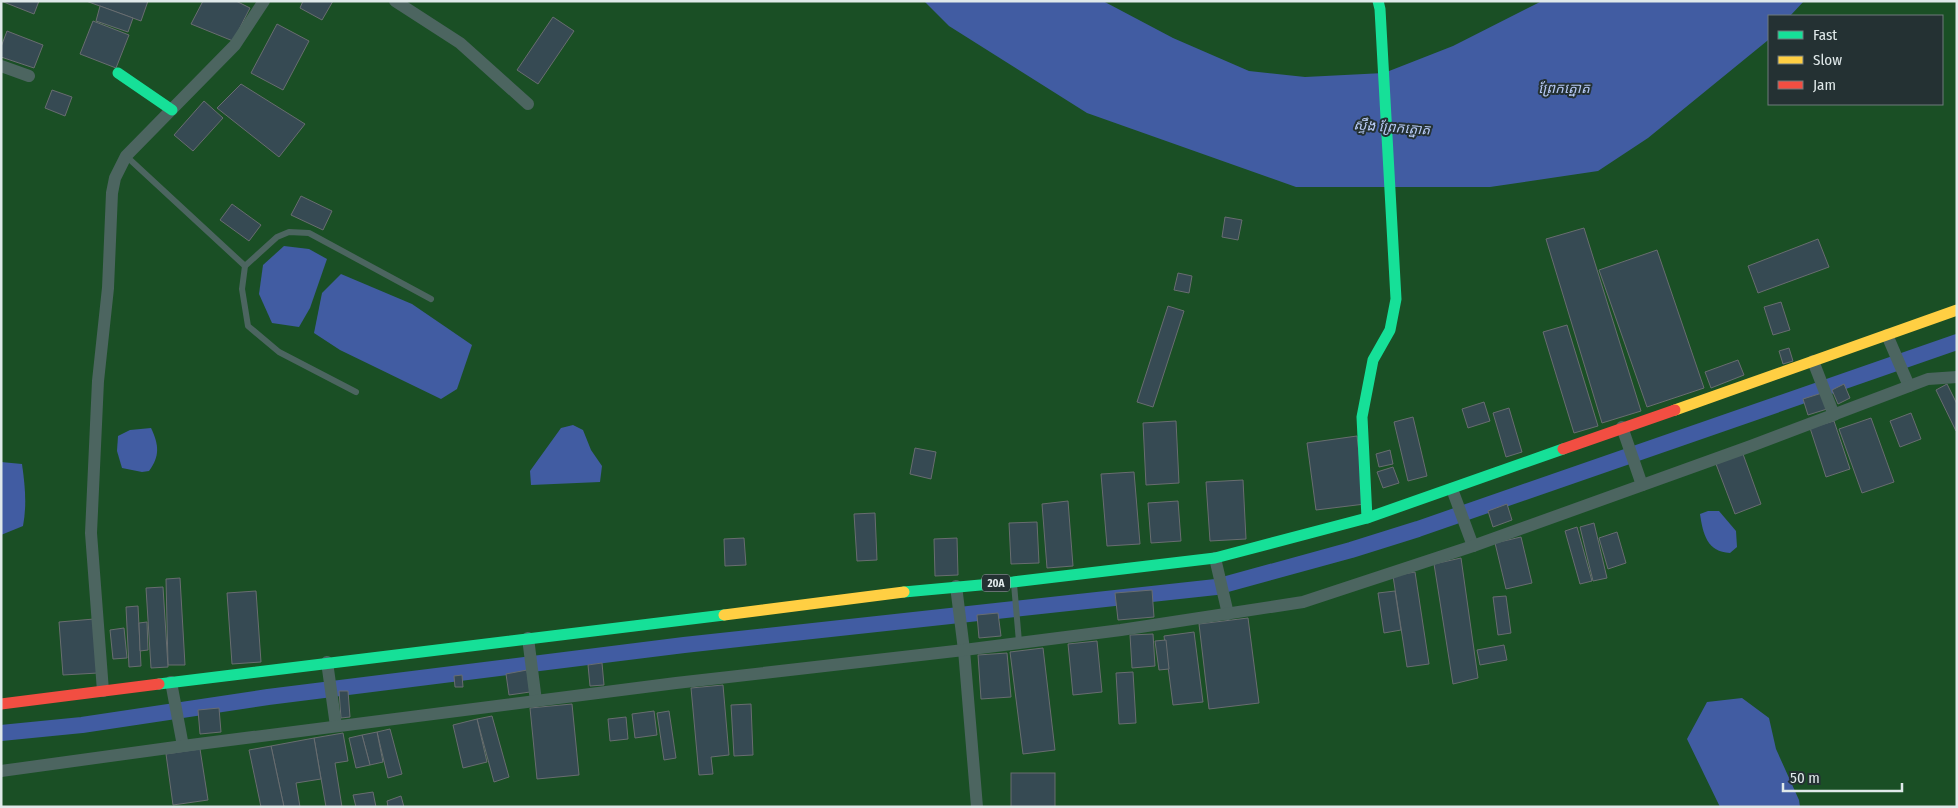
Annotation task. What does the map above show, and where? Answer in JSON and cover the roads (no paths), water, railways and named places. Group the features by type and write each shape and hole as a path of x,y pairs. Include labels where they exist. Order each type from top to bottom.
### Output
{"main road":[{"path":"1367,518 1362,417 1372,360 1390,330 1396,299 1379,5"},
{"path":"118,73 172,110"},
{"name":"20A","path":"1,704 327,662 956,586 1013,582 1215,558 1367,518 1957,310"}],"street":[{"path":"103,691 91,533 98,381 108,288 112,193 115,178 126,156 235,45 264,1"},
{"path":"394,1 460,44 528,104"},
{"path":"1,66 29,76"},
{"path":"1887,335 1909,386"},
{"path":"1813,361 1834,415"},
{"path":"1,771 963,644 1019,642 1120,630 1303,602 1473,546 1642,486 1928,379 1957,377"},
{"path":"1622,427 1642,486"},
{"path":"1452,489 1473,546"},
{"path":"1215,558 1228,614"},
{"path":"956,586 977,807"},
{"path":"528,638 536,701"},
{"path":"327,662 336,726"},
{"path":"172,682 183,746"}],"lane":[{"path":"126,156 245,266"},
{"path":"356,392 279,352 248,326 242,290 245,266 277,237 289,232 309,233 431,299"},
{"path":"1013,582 1019,642"}],"water":[{"name":"ព្រែកត្នោត","path":"924,1 1103,1 1173,38 1249,71 1305,77 1384,73 1453,46 1542,1 1804,1 1791,15 1768,15 1767,41 1648,138 1598,171 1490,187 1296,187 1087,113 949,26"},
{"path":"284,246 309,249 327,259 310,308 299,327 272,323 259,294 263,265"},
{"path":"341,274 412,304 472,345 457,389 441,399 340,350 314,333 322,293"},
{"path":"573,425 583,430 591,450 602,466 600,482 531,485 530,471 561,428"},
{"path":"151,428 157,445 157,455 153,466 149,471 142,472 122,468 117,451 118,436 130,430"},
{"path":"1,462 22,464 25,503 23,526 1,535"},
{"path":"1708,511 1719,511 1736,531 1737,547 1730,553 1716,549 1708,541 1700,514"},
{"path":"1742,698 1769,718 1776,749 1799,800 1800,807 1720,807 1687,739 1707,702"}],"waterway":[{"path":"1,733 82,725 268,697 684,645 1216,587 1351,550 1418,529 1957,342"}],"water label":[{"name":"ស្ទឹង ព្រែកត្នោត","path":"1392,127"}]}
